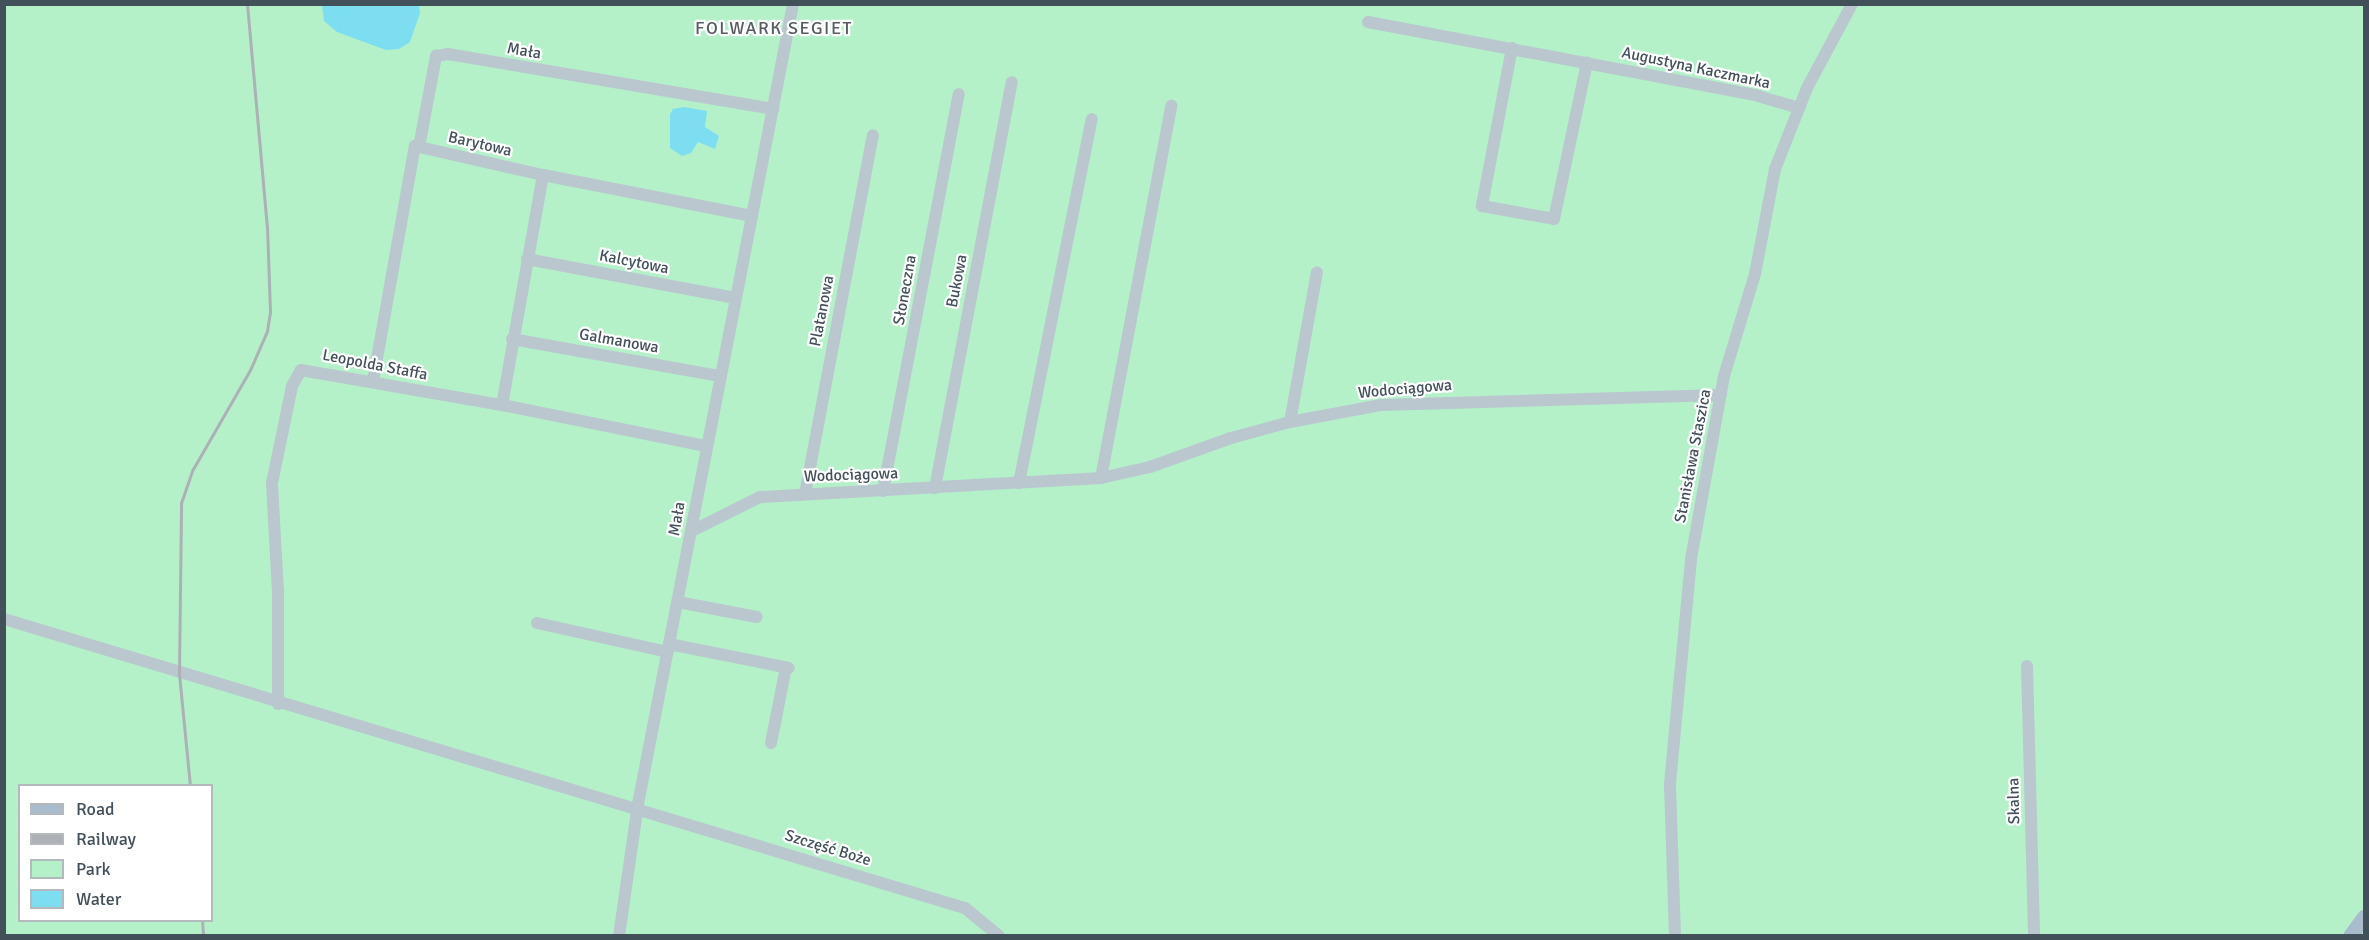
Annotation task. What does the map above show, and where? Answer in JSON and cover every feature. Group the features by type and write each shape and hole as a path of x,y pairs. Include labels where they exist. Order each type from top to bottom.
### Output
{"main road":[{"path":"2350,936 2364,917"}],"street":[{"name":"Mała","path":"619,936 639,810 692,531 705,446 793,4"},
{"name":"Stanisława Staszica","path":"1675,936 1670,784 1691,559 1721,395 1755,274 1775,169 1799,108 1852,4"},
{"name":"Augustyna Kaczmarka","path":"1368,22 1587,62 1799,108"},
{"path":"1512,48 1482,206 1554,219 1587,62"},
{"name":"Mała","path":"419,147 436,57 448,54 773,109"},
{"name":"Bukowa","path":"935,488 1012,82"},
{"name":"Słoneczna","path":"883,491 959,94"},
{"path":"1101,478 1171,106"},
{"path":"1019,483 1092,119"},
{"name":"Platanowa","path":"805,494 873,135"},
{"path":"373,381 415,146 419,147"},
{"name":"Barytowa","path":"419,147 543,175 752,216"},
{"path":"502,405 543,175"},
{"name":"Kalcytowa","path":"527,259 735,298"},
{"path":"1290,422 1317,272"},
{"name":"Galmanowa","path":"512,339 719,376"},
{"name":"Leopolda Staffa","path":"278,704 278,592 272,483 292,386 297,374 308,369 705,446"},
{"name":"Wodociągowa","path":"692,531 743,502 805,494 1101,478 1150,467 1230,438 1290,422 1381,405 1721,395"},
{"path":"678,602 757,617"},
{"path":"4,620 278,704 639,810"},
{"path":"537,623 668,648 788,667 771,742"},
{"name":"Skalna","path":"2027,666 2034,936"},
{"name":"Szczęść Boże","path":"639,810 965,908 999,936"}],"green space":[{"path":"5,5 2364,5 2364,935 5,936"}],"water":[{"path":"322,5 419,5 420,13 410,42 399,49 386,50 337,32 324,21"},
{"path":"684,107 707,111 705,127 719,136 715,149 698,142 691,153 682,156 670,148 670,114 673,109"}],"railway":[{"path":"190,784 179,673 181,503 193,469 250,370 267,331 270,312 267,228 247,4"},
{"path":"202,922 203,936"}],"district":[{"name":"FOLWARK SEGIET","path":"774,28"}]}
